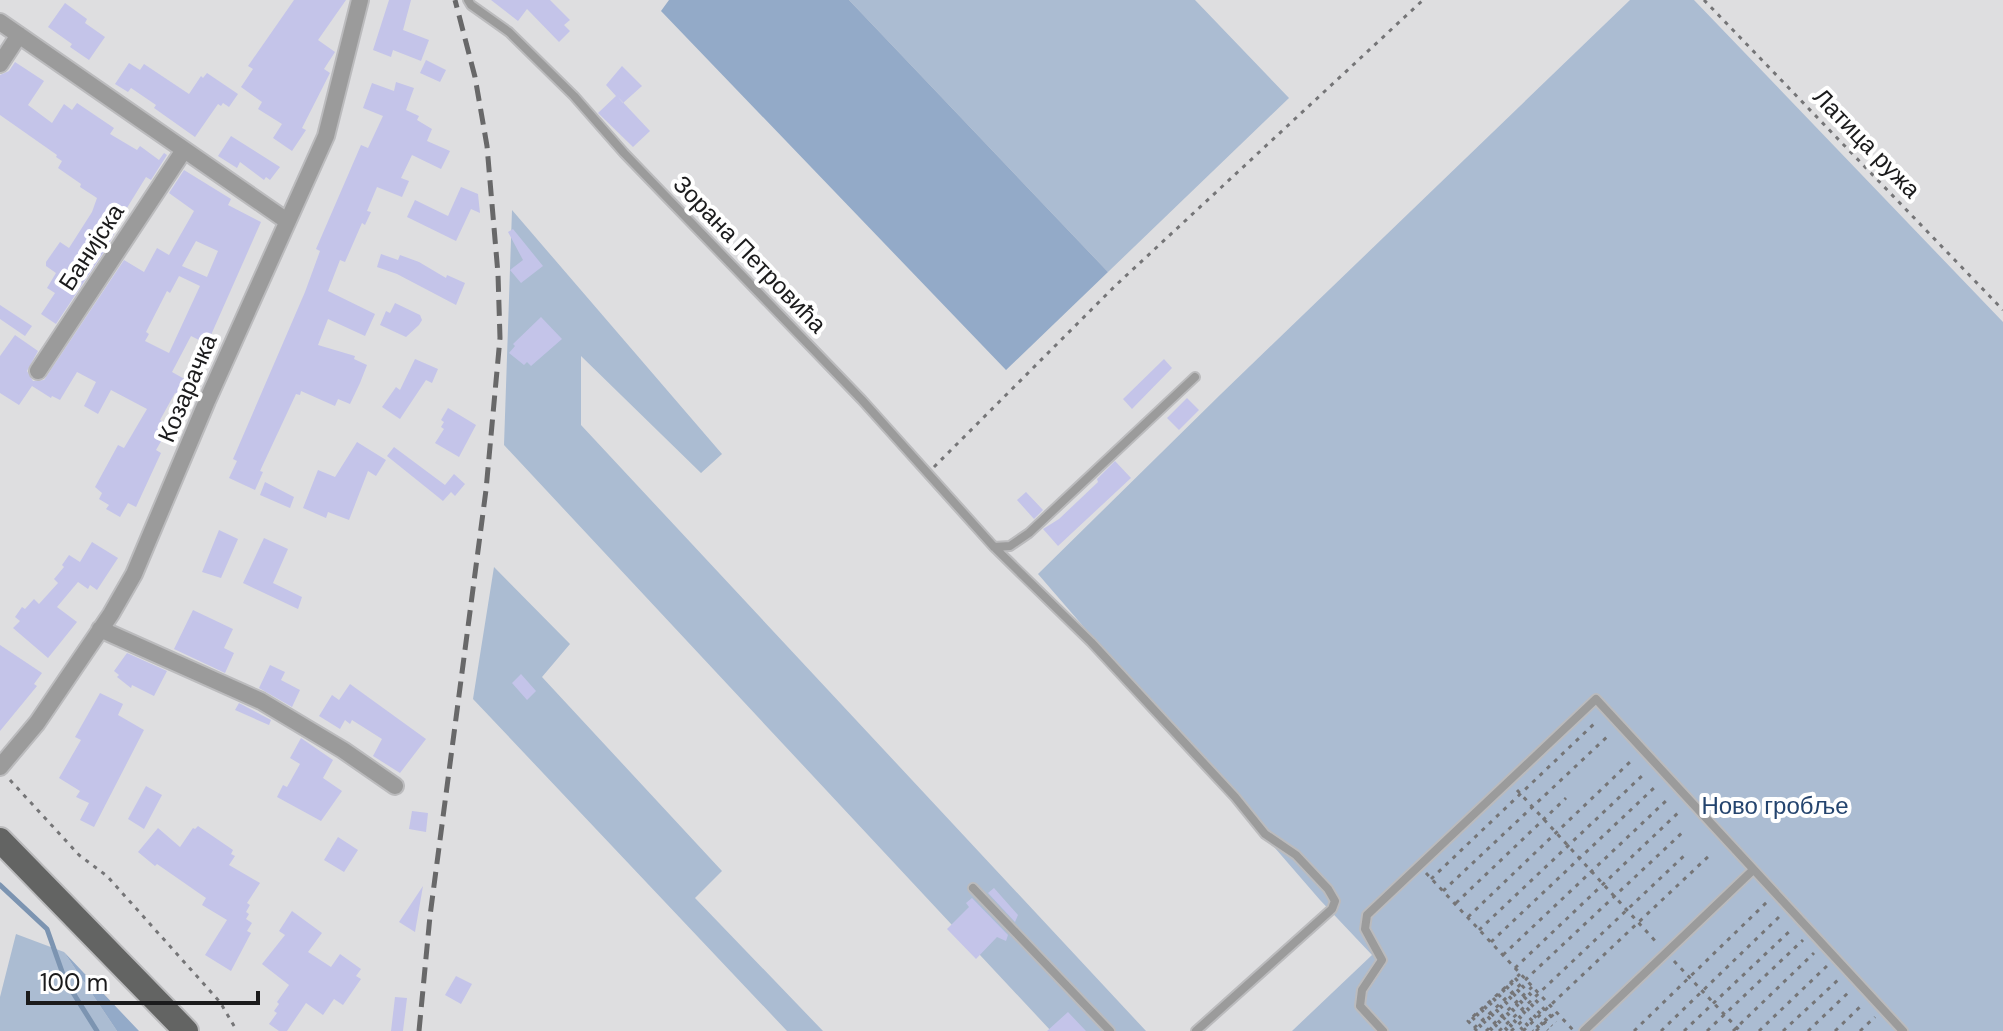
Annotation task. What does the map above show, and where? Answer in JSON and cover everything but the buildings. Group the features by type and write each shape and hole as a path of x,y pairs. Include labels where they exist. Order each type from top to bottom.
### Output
{"main road":[{"path":"0,840 186,1031"}],"street":[{"name":"Козарачка","path":"5,773 134,574 326,136 360,0"},
{"path":"0,22 287,221"},
{"path":"0,64 19,35"},
{"name":"Банијска","path":"38,371 184,150"},
{"path":"100,629 261,701 395,786"}],"lane":[{"name":"Зорана Петровића","path":"468,0 509,32 574,96 624,153 814,349 994,547 1064,619 1091,642 1235,797 1265,834 1296,855 1328,889 1335,901 1332,909 1196,1031"},
{"path":"994,547 1010,546 1029,533 1195,377"},
{"path":"1383,1031 1360,1006 1362,990 1382,960 1365,929 1367,915 1596,699 1903,1031"},
{"path":"1584,1031 1753,870"},
{"path":"973,888 1110,1031"}],"path":[{"path":"929,473 1115,286 1423,0"},
{"name":"Латица ружа","path":"1704,0 2003,310"},
{"path":"1431,879 1596,722"},
{"path":"1443,891 1610,734"},
{"path":"1468,917 1631,761"},
{"path":"5,773 79,855 107,876 220,1002 237,1031"},
{"path":"1479,930 1645,773"},
{"path":"1509,780 1736,1030 1817,950"},
{"path":"1491,942 1656,786"},
{"path":"1455,904 1566,798"},
{"path":"1503,955 1669,798"},
{"path":"1515,968 1681,810"},
{"path":"1520,973 1468,1021 1475,1029 1684,831"},
{"path":"1501,1030 1687,853"},
{"path":"1472,1017 1478,1024 1523,1031 1712,853"},
{"path":"1419,865 1574,1031"},
{"path":"1634,1031 1769,900"},
{"path":"1661,1031 1780,916"},
{"path":"1684,1031 1793,928"},
{"path":"1707,1031 1806,937"},
{"path":"1759,1031 1828,965"},
{"path":"1783,1031 1841,977"},
{"path":"1515,978 1556,1022"},
{"path":"1510,982 1529,1002 1531,1012 1543,1028"},
{"path":"1491,1027 1532,987"},
{"path":"1504,988 1537,1018 1543,1028"},
{"path":"1808,1031 1853,988"},
{"path":"1498,994 1528,1026 1543,1028 1561,1017"},
{"path":"1491,1000 1512,1019 1513,1029"},
{"path":"1513,1029 1545,1000"},
{"path":"1835,1031 1863,1004"},
{"path":"1497,1006 1513,1029"},
{"path":"1480,1010 1487,1016 1491,1027"},
{"path":"1480,1010 1487,1016 1491,1027"},
{"path":"1543,1028 1556,1012"},
{"path":"1860,1031 1875,1017"}],"green space":[{"path":"849,0 1195,0 1289,98 1108,272"},
{"name":"Ново гробље","path":"1630,0 1694,0 2003,322 2003,1031 1292,1031 1372,955 1320,900 1038,574"},
{"path":"512,210 722,454 701,473 581,356 581,425 1146,1031 1051,1031 504,445"},
{"path":"494,567 570,644 542,677 722,871 695,898 823,1031 787,1031 473,699"},
{"path":"16,934 64,952 117,1031 0,1031 0,997"}],"shaded area":[{"path":"669,0 849,0 1108,272 1006,370 661,11"},
{"path":"64,952 139,1031 117,1031"}],"waterway":[{"path":"0,885 47,929 65,980 97,1031"}],"railway":[{"path":"419,1031 430,916 486,490 500,338 487,146 475,77 455,0"}]}
